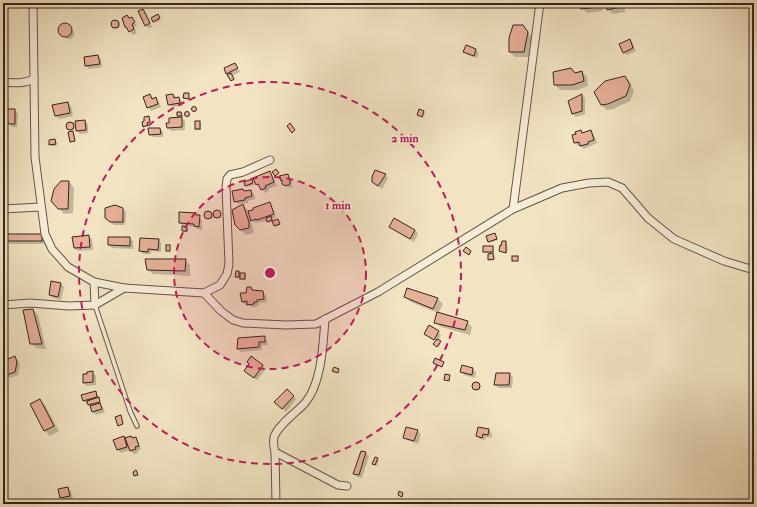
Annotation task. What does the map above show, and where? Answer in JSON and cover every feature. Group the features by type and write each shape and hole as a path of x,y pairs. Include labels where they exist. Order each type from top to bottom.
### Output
{"street":[{"path":"33,3 35,157 45,234 52,250 68,267 94,282 124,288 204,293 220,285 227,274 229,264 227,179 230,176 270,160"},
{"path":"513,209 540,3"},
{"path":"3,82 18,83 27,82 34,79"},
{"path":"204,293 233,320 243,323 286,325 316,324 378,292 513,209 562,188 590,183 608,182 622,188 648,218 674,239 724,261 754,270"},
{"path":"3,209 42,207"},
{"path":"94,282 95,305"},
{"path":"3,305 30,303 69,306 95,305 124,288"},
{"path":"276,504 274,437 310,396 317,378 322,351 325,319"},
{"path":"275,452 338,485 347,486"}],"lane":[{"path":"95,305 130,411 137,426"}],"building":[{"path":"579,3 599,3 597,7 581,9"},
{"path":"606,3 620,3 620,7 607,10"},
{"path":"143,9 150,23 145,26 138,11"},
{"path":"158,14 160,18 153,22 151,18"},
{"path":"127,15 129,18 132,17 135,22 132,24 134,29 129,32 125,27 122,18"},
{"path":"113,20 117,20 119,24 117,28 113,28 111,26 111,22"},
{"path":"65,23 70,25 72,30 70,35 65,37 60,35 58,30 60,25"},
{"path":"513,25 523,25 528,32 524,52 509,52 509,38"},
{"path":"630,39 633,48 623,53 619,44"},
{"path":"466,45 476,49 474,56 463,52"},
{"path":"98,55 100,64 85,66 84,57"},
{"path":"235,63 238,68 226,74 224,68"},
{"path":"571,68 575,73 582,71 584,81 572,85 554,85 553,72"},
{"path":"231,73 234,79 231,81 227,75"},
{"path":"625,76 630,85 626,96 608,104 601,105 594,92 605,81"},
{"path":"184,93 189,93 189,99 183,98"},
{"path":"3,94 6,94 6,101 3,101"},
{"path":"150,94 152,99 156,97 158,104 147,108 143,97"},
{"path":"173,94 174,98 179,97 180,103 168,105 166,95"},
{"path":"582,94 582,111 572,114 568,101"},
{"path":"68,102 70,113 55,116 52,105"},
{"path":"192,107 196,107 196,111 192,111"},
{"path":"3,109 15,109 15,124 8,124 8,121 3,121"},
{"path":"419,109 424,111 422,117 417,115"},
{"path":"187,111 190,114 187,117 184,114"},
{"path":"177,112 181,112 182,116 177,116"},
{"path":"149,116 150,122 147,123 148,125 143,127 142,122 144,121 144,117"},
{"path":"182,117 182,127 167,128 166,123 169,123 169,118"},
{"path":"85,120 86,130 76,131 75,121"},
{"path":"195,121 200,121 200,129 195,129"},
{"path":"68,122 72,122 74,126 72,130 68,130 66,128 66,124"},
{"path":"290,123 295,130 292,133 287,126"},
{"path":"148,128 160,128 161,134 149,135"},
{"path":"581,130 582,133 591,130 594,140 588,142 588,144 580,146 579,142 574,143 572,135"},
{"path":"73,131 75,141 70,142 68,132"},
{"path":"55,139 56,144 49,145 49,140"},
{"path":"276,169 279,173 275,176 272,172"},
{"path":"375,170 386,174 378,186 372,182 372,177"},
{"path":"270,171 274,182 265,186 266,188 261,190 258,184 256,185 253,178"},
{"path":"288,174 290,184 286,186 282,184 282,180 281,181 279,176"},
{"path":"252,179 253,183 245,186 244,182"},
{"path":"61,181 69,181 68,209 58,209 51,201 54,189"},
{"path":"243,189 244,191 251,190 252,196 245,198 245,200 234,202 232,191"},
{"path":"270,202 274,214 251,221 248,211"},
{"path":"243,204 249,222 249,228 240,230 235,225 232,210"},
{"path":"115,205 123,208 123,222 110,222 105,218 105,208"},
{"path":"215,210 219,210 221,214 219,218 215,218 213,216 213,212"},
{"path":"206,211 210,211 212,215 210,219 206,219 204,217 204,213"},
{"path":"179,212 196,213 196,215 200,215 199,227 194,226 194,224 179,223"},
{"path":"271,216 272,220 267,222 266,218"},
{"path":"394,218 415,230 410,239 389,227"},
{"path":"278,219 280,224 274,226 272,221"},
{"path":"182,226 187,227 187,231 182,231"},
{"path":"495,233 497,239 488,242 486,236"},
{"path":"6,234 42,234 42,241 6,241"},
{"path":"89,235 90,247 74,248 72,237"},
{"path":"108,237 130,237 130,246 108,245"},
{"path":"140,238 159,239 158,250 148,249 148,252 139,251"},
{"path":"502,241 506,241 506,253 499,251"},
{"path":"166,245 170,245 170,251 166,251"},
{"path":"483,246 493,246 493,252 483,252"},
{"path":"466,247 471,251 469,255 463,251"},
{"path":"493,253 494,259 488,260 488,254"},
{"path":"512,256 518,256 518,261 512,261"},
{"path":"145,259 186,259 185,271 147,270"},
{"path":"236,271 239,271 239,277 235,277"},
{"path":"240,273 245,273 245,279 240,279"},
{"path":"51,281 61,283 58,297 49,295"},
{"path":"247,287 251,287 252,290 263,291 264,299 257,300 254,304 247,305 247,301 242,302 240,293 246,293"},
{"path":"407,288 438,298 433,309 404,297"},
{"path":"33,309 42,344 30,344 23,310"},
{"path":"437,312 468,321 465,330 434,323"},
{"path":"429,325 439,331 434,340 424,334"},
{"path":"4,336 7,350 3,351 3,337"},
{"path":"265,336 265,342 259,342 259,347 237,349 238,338"},
{"path":"437,339 441,341 437,347 433,344"},
{"path":"15,356 17,362 15,372 6,375 3,373 3,357 8,359"},
{"path":"251,356 263,365 254,378 244,371 249,364 247,362"},
{"path":"435,358 444,362 442,367 433,363"},
{"path":"462,365 473,368 472,375 460,372"},
{"path":"334,367 339,369 338,373 332,371"},
{"path":"93,371 93,382 83,383 83,374"},
{"path":"496,373 510,373 509,385 494,385"},
{"path":"445,374 450,375 449,381 444,380"},
{"path":"474,382 478,382 480,386 478,390 474,390 472,388 472,384"},
{"path":"287,389 294,396 282,409 274,402"},
{"path":"96,391 97,397 83,401 81,395"},
{"path":"99,397 100,402 88,405 87,401"},
{"path":"40,399 54,426 44,431 30,404"},
{"path":"100,403 102,409 92,412 90,406"},
{"path":"121,415 123,424 118,426 115,417"},
{"path":"406,427 418,430 414,441 403,438"},
{"path":"478,427 489,429 488,435 483,434 482,438 476,436"},
{"path":"124,436 127,447 117,450 113,440"},
{"path":"131,436 132,438 136,437 139,446 130,451 125,438"},
{"path":"361,451 366,452 359,475 353,474"},
{"path":"375,457 378,458 375,465 372,464"},
{"path":"136,470 138,475 134,476 133,472"},
{"path":"68,487 70,496 60,498 58,489"},
{"path":"399,491 403,493 402,497 398,495"}]}
